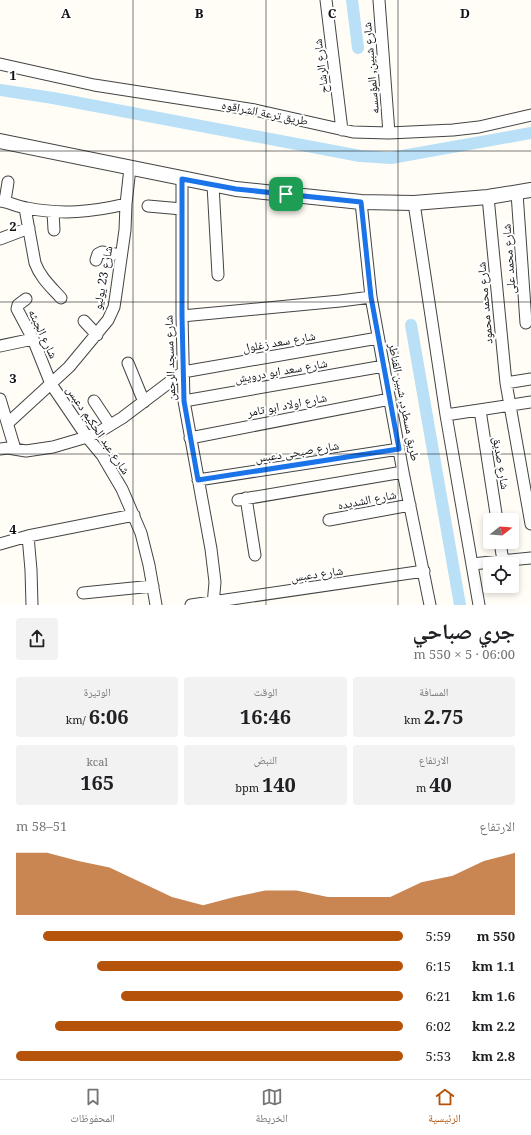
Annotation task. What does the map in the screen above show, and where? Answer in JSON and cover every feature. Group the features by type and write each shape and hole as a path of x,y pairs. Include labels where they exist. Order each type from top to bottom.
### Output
{"street":[{"name":"شارع الرشاح","path":"326,0 342,130"},
{"name":"شارع شبين, المؤسسه","path":"379,0 389,133"},
{"name":"طريق ترعة الشراقوه","path":"0,64 107,87 255,110 353,132 430,132 479,126 531,115"},
{"path":"0,141 236,189 361,202 414,203 488,197 524,192"},
{"name":"شارع 23 يوليو","path":"8,422 70,367 97,335 108,320 114,308 125,230 130,168"},
{"name":"شارع مسجد الرحمن","path":"182,179 182,316 184,401 211,549 215,582 213,604"},
{"path":"8,182 2,201 25,208 53,212 85,211 126,204"},
{"path":"213,185 218,275"},
{"name":"شارع محمد على","path":"524,192 526,323"},
{"name":"شارع محمد محمود","path":"488,197 506,383 531,523"},
{"name":"طريق مسطرد, شبين القناطر","path":"361,202 371,297 378,338 430,605"},
{"path":"414,203 446,415 479,605"},
{"path":"148,206 182,209"},
{"path":"25,208 35,263 38,271 61,298"},
{"path":"53,212 54,230"},
{"path":"0,239 29,228"},
{"path":"96,260 97,256 102,252 121,255"},
{"path":"182,316 340,302 371,297"},
{"name":"شارع الجبثه","path":"26,299 18,305 17,309 33,339 51,384"},
{"path":"84,321 97,335"},
{"name":"شارع سعد زغلول","path":"183,372 378,338"},
{"path":"0,346 33,339"},
{"path":"128,363 144,402"},
{"name":"شارع سعد ابو درويش","path":"184,401 384,366"},
{"path":"1,447 26,451 53,447 87,437 110,426 183,372"},
{"path":"506,383 531,379"},
{"name":"شارع عبد الحكيم دعبس","path":"51,384 113,472 134,515 141,533 156,605"},
{"path":"0,399 8,422 14,449"},
{"name":"شارع اولاد ابو تامر","path":"190,438 390,399"},
{"path":"94,401 110,426"},
{"path":"446,415 531,402"},
{"name":"شارع صديق","path":"480,410 496,513"},
{"name":"شارع صبحى دعبس","path":"198,480 399,449"},
{"path":"255,555 242,499 404,472"},
{"name":"شارع الشديده","path":"329,520 410,505"},
{"path":"0,544 28,536 134,515"},
{"path":"28,536 32,605"},
{"path":"519,559 531,558"},
{"path":"472,564 483,563"},
{"name":"شارع دعبس","path":"191,605 213,604 424,571"},
{"path":"84,593 153,586"}],"waterway":[{"path":"352,0 358,48"},
{"path":"0,90 53,98 360,156 391,158 531,133"},
{"path":"411,325 460,605"}],"route":[{"path":"182,179 236,189 286,194 361,202 371,297 399,449 198,480 184,401 182,316 182,179"}]}
